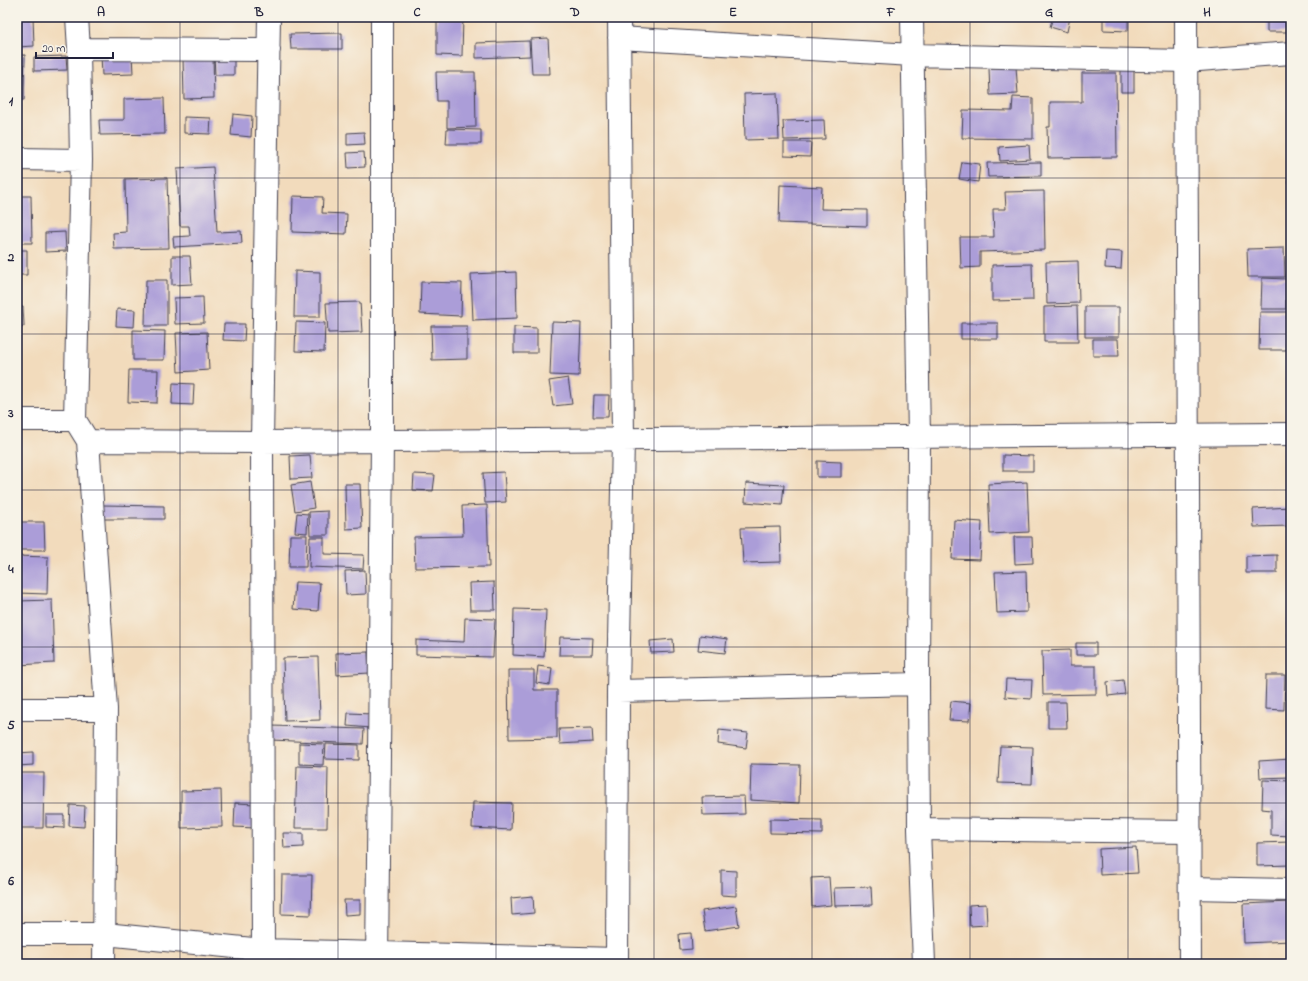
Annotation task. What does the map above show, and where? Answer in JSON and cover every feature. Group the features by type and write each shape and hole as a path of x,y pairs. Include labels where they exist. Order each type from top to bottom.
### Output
{"street":[{"path":"77,17 81,160 75,420 88,441 106,709 104,964"},
{"path":"263,957 262,442 269,17"},
{"path":"377,958 382,441 382,17"},
{"path":"912,17 919,437 919,829 924,964"},
{"path":"1186,17 1189,435 1190,964"},
{"path":"17,934 105,934 263,957 617,961 618,691 623,439 619,28 913,55 1186,61 1291,53"},
{"path":"79,49 269,50"},
{"path":"17,159 81,160"},
{"path":"17,420 75,420"},
{"path":"88,441 262,442 1291,434"},
{"path":"618,691 918,684"},
{"path":"17,709 106,709"},
{"path":"919,829 1190,832"},
{"path":"1190,888 1291,890"}],"building":[{"path":"17,17 33,17 34,46 17,47"},
{"path":"437,17 463,17 462,56 437,55"},
{"path":"1053,17 1070,17 1067,32 1050,27"},
{"path":"1103,17 1128,17 1128,31 1103,30"},
{"path":"1267,17 1287,17 1287,32 1267,32"},
{"path":"342,33 342,49 291,49 290,34"},
{"path":"548,38 550,74 532,74 530,39"},
{"path":"529,41 530,56 476,58 476,43"},
{"path":"132,54 133,74 102,75 101,55"},
{"path":"17,55 25,55 24,100 17,100"},
{"path":"214,55 234,55 234,75 215,75"},
{"path":"66,56 67,70 34,71 34,57"},
{"path":"213,57 214,98 184,99 183,58"},
{"path":"1121,66 1134,66 1134,92 1121,92"},
{"path":"1016,67 1018,94 990,95 989,68"},
{"path":"436,72 475,72 476,127 447,128 447,101 437,101"},
{"path":"1082,73 1116,73 1117,157 1048,158 1047,127 1050,127 1050,102 1082,102"},
{"path":"777,93 779,139 745,140 744,94"},
{"path":"1013,97 1033,98 1033,139 962,138 963,110 1012,111"},
{"path":"164,98 165,134 100,135 99,120 124,120 124,99"},
{"path":"233,114 252,116 251,137 231,135"},
{"path":"184,117 211,118 210,134 184,133"},
{"path":"824,120 825,139 784,140 783,121"},
{"path":"447,129 481,130 481,144 446,144"},
{"path":"364,132 365,144 347,145 347,133"},
{"path":"784,142 811,142 810,157 784,156"},
{"path":"1029,145 1030,159 1000,161 999,147"},
{"path":"364,152 365,167 348,168 347,153"},
{"path":"1291,161 1291,191 1289,191 1288,162"},
{"path":"962,162 980,164 978,182 959,179"},
{"path":"1041,162 1041,176 988,177 987,163"},
{"path":"213,167 217,232 241,231 242,243 174,247 173,237 190,236 189,226 180,226 177,169"},
{"path":"167,178 169,248 114,249 113,233 126,232 125,179"},
{"path":"780,185 822,187 821,209 867,210 867,226 779,223"},
{"path":"1044,191 1045,250 980,252 980,267 961,268 960,237 994,237 993,209 1006,209 1005,192"},
{"path":"17,196 31,196 32,243 17,243"},
{"path":"293,196 323,197 322,213 347,214 346,234 292,232"},
{"path":"65,232 66,251 45,252 45,233"},
{"path":"1284,248 1285,277 1248,277 1247,249"},
{"path":"17,250 27,250 27,275 17,275"},
{"path":"1106,251 1122,252 1121,269 1105,268"},
{"path":"172,256 190,256 192,284 172,285"},
{"path":"1078,261 1079,303 1047,304 1046,262"},
{"path":"1032,264 1033,300 992,301 992,265"},
{"path":"295,271 320,272 320,317 294,317"},
{"path":"516,272 517,318 473,320 471,274"},
{"path":"1262,278 1286,279 1286,309 1261,309"},
{"path":"146,280 167,280 167,326 145,326"},
{"path":"421,282 462,283 461,316 420,314"},
{"path":"203,297 204,323 175,324 174,298"},
{"path":"360,302 362,332 328,333 326,303"},
{"path":"1077,306 1078,342 1044,342 1044,307"},
{"path":"17,307 23,307 24,326 17,327"},
{"path":"1085,307 1119,307 1119,337 1085,337"},
{"path":"117,309 135,310 134,327 116,326"},
{"path":"1260,312 1287,312 1286,350 1259,350"},
{"path":"296,322 325,323 324,352 295,351"},
{"path":"552,322 581,323 579,376 550,375"},
{"path":"961,323 998,323 998,339 961,339"},
{"path":"224,324 245,324 244,341 223,340"},
{"path":"431,326 467,326 467,359 432,360"},
{"path":"514,327 537,328 537,353 514,353"},
{"path":"133,330 165,331 164,360 133,360"},
{"path":"207,332 209,370 178,372 176,333"},
{"path":"1093,339 1118,339 1119,356 1093,356"},
{"path":"129,370 158,370 157,403 128,402"},
{"path":"568,378 572,404 553,406 549,381"},
{"path":"173,383 194,384 193,405 172,404"},
{"path":"594,395 609,395 608,417 593,417"},
{"path":"310,455 312,478 291,479 290,456"},
{"path":"1003,455 1033,456 1033,471 1003,471"},
{"path":"817,461 841,462 841,477 817,477"},
{"path":"504,472 506,502 485,503 483,473"},
{"path":"414,474 435,475 433,491 413,490"},
{"path":"310,482 314,508 295,511 291,485"},
{"path":"1027,482 1029,532 990,534 988,484"},
{"path":"746,483 784,485 782,505 745,502"},
{"path":"345,484 360,484 362,528 346,529"},
{"path":"101,505 164,506 164,519 101,519"},
{"path":"487,505 489,567 415,568 414,537 463,536 462,506"},
{"path":"1291,507 1291,526 1254,527 1253,509"},
{"path":"328,511 328,535 310,535 309,512"},
{"path":"297,513 308,514 307,533 295,532"},
{"path":"954,520 982,522 980,560 952,559"},
{"path":"17,522 44,522 45,550 17,550"},
{"path":"780,527 781,562 743,563 741,528"},
{"path":"290,535 307,535 306,567 289,567"},
{"path":"310,537 324,537 324,554 364,555 363,569 309,567"},
{"path":"1014,537 1032,537 1033,563 1015,564"},
{"path":"1277,555 1277,573 1246,573 1246,556"},
{"path":"17,556 48,557 47,594 17,593"},
{"path":"365,570 366,594 346,595 345,571"},
{"path":"1026,571 1027,612 997,613 995,572"},
{"path":"295,582 320,583 318,611 293,609"},
{"path":"494,582 495,610 470,610 469,583"},
{"path":"52,600 54,663 17,665 17,601"},
{"path":"514,609 546,610 544,657 513,655"},
{"path":"465,618 495,619 493,657 416,655 416,640 464,642"},
{"path":"1287,620 1291,620 1291,647 1289,647"},
{"path":"700,635 727,639 725,653 698,650"},
{"path":"560,637 593,638 592,655 559,655"},
{"path":"673,639 674,652 651,653 650,641"},
{"path":"1076,643 1096,643 1096,655 1076,655"},
{"path":"1070,650 1070,666 1096,666 1096,694 1043,695 1042,651"},
{"path":"368,652 369,673 337,675 336,653"},
{"path":"318,657 320,720 285,721 283,658"},
{"path":"538,666 552,668 550,685 536,683"},
{"path":"508,670 534,670 534,690 557,690 557,738 509,739"},
{"path":"1266,675 1285,675 1284,710 1265,709"},
{"path":"1006,679 1032,680 1031,699 1005,697"},
{"path":"1123,680 1125,694 1108,696 1107,682"},
{"path":"951,701 971,703 969,721 949,720"},
{"path":"1048,702 1066,702 1067,728 1048,728"},
{"path":"348,713 372,714 371,728 347,726"},
{"path":"272,726 364,729 363,744 271,740"},
{"path":"592,728 593,742 560,744 559,729"},
{"path":"719,730 748,733 746,748 718,744"},
{"path":"299,743 324,744 323,765 299,764"},
{"path":"326,744 359,745 359,760 325,759"},
{"path":"1000,746 1033,747 1032,784 998,783"},
{"path":"33,752 33,765 17,766 17,753"},
{"path":"1291,759 1291,777 1260,778 1259,761"},
{"path":"751,764 800,765 799,803 750,800"},
{"path":"297,766 328,767 327,828 295,828"},
{"path":"17,773 44,773 43,828 17,828"},
{"path":"1263,780 1291,781 1291,836 1271,835 1271,810 1262,809"},
{"path":"221,790 222,827 181,828 181,791"},
{"path":"744,796 745,814 703,815 702,797"},
{"path":"473,802 512,803 511,830 472,828"},
{"path":"235,803 256,804 255,828 234,827"},
{"path":"70,805 85,806 84,827 69,826"},
{"path":"46,815 64,815 64,828 46,827"},
{"path":"770,819 822,820 822,834 770,833"},
{"path":"283,833 303,833 303,847 284,848"},
{"path":"1291,842 1291,865 1257,866 1257,843"},
{"path":"1136,847 1138,873 1100,875 1099,849"},
{"path":"721,870 736,871 736,896 721,895"},
{"path":"282,875 312,875 311,915 281,914"},
{"path":"829,877 831,905 812,907 811,878"},
{"path":"871,887 872,905 835,906 834,888"},
{"path":"533,896 534,913 512,915 511,898"},
{"path":"344,900 360,900 360,914 345,915"},
{"path":"1290,902 1291,941 1244,943 1243,904"},
{"path":"986,904 987,925 970,926 969,905"},
{"path":"736,906 739,926 705,931 702,911"},
{"path":"691,933 692,949 680,950 679,934"}]}
